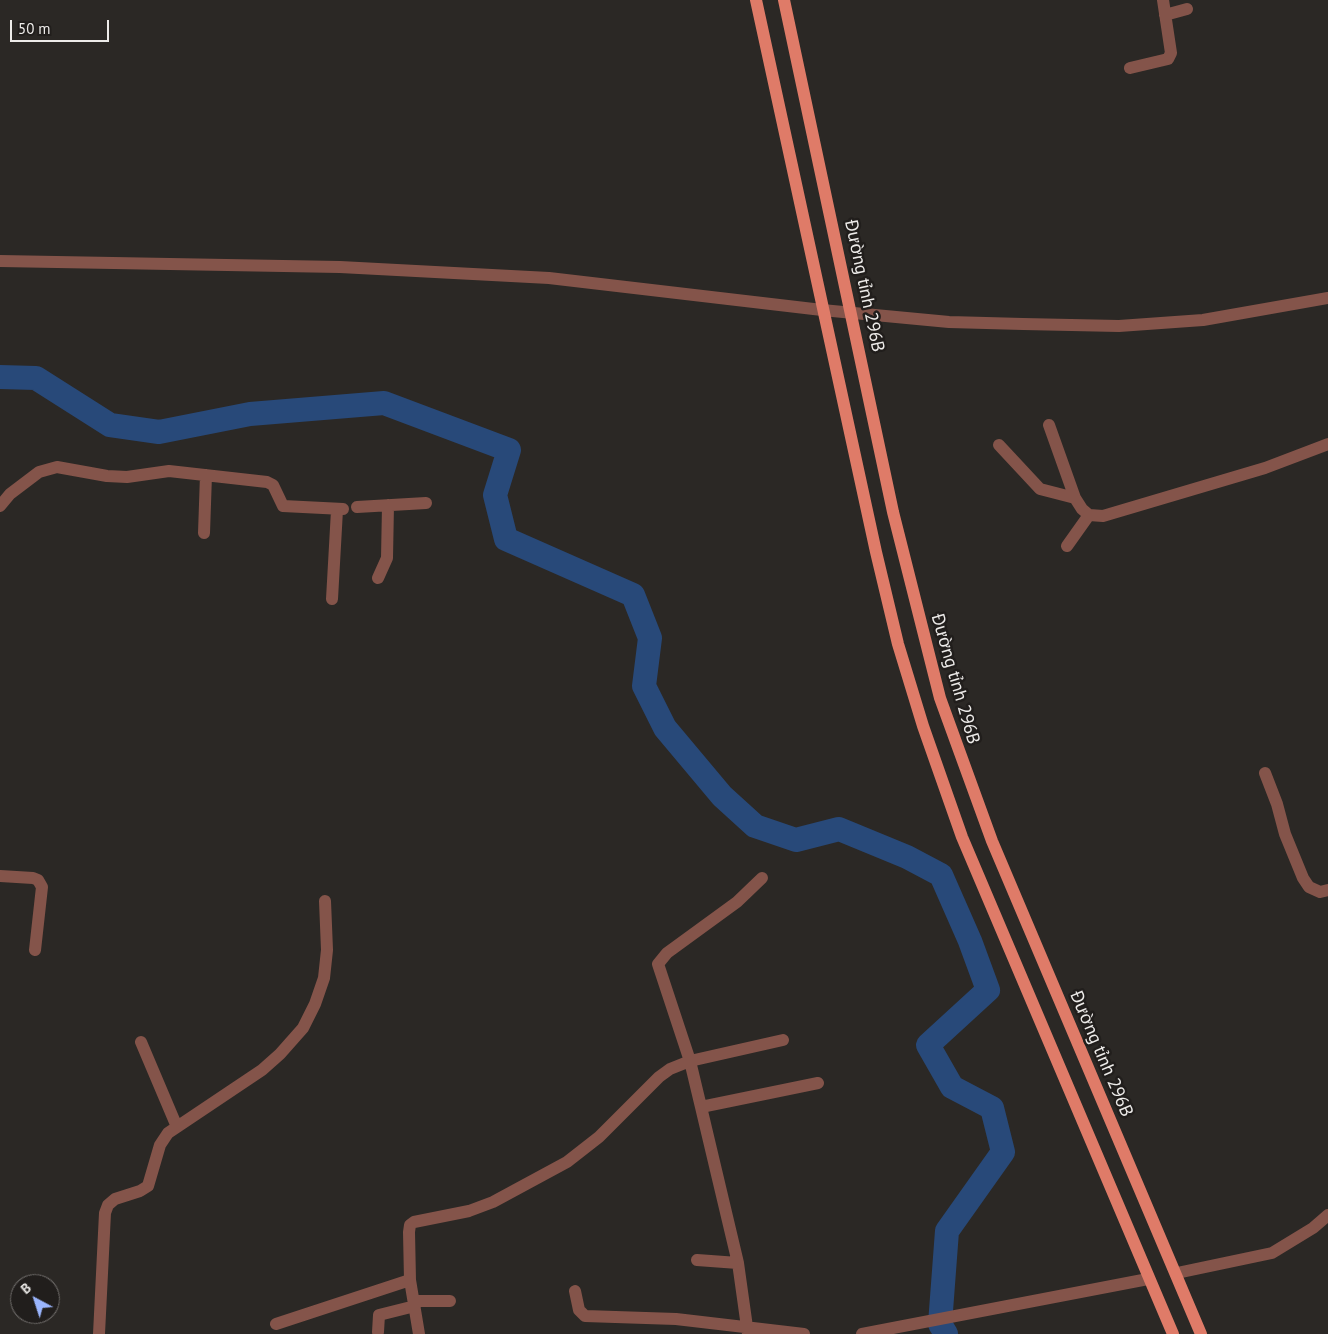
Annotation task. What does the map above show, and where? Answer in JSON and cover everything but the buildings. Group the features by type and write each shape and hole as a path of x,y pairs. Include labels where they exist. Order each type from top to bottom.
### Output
{"main road":[{"path":"756,0 822,310 887,599 922,726 962,837 1148,1279 1173,1334"},
{"name":"Đường tỉnh 296B","path":"784,0 910,583 930,664 956,746 996,850 1201,1334"}],"street":[{"path":"1130,68 1168,59 1170,53 1163,0"},
{"path":"1165,15 1187,9"},
{"path":"0,261 340,267 549,278 822,310 949,322 1119,326 1203,320 1328,298"},
{"path":"1049,425 1075,498 1082,509 1090,515 1103,516 1265,468 1328,444"},
{"path":"999,445 1040,489 1075,498"},
{"path":"0,506 10,494 48,468 74,469 107,476 127,476 169,471 267,482 273,485 280,502 288,507 340,510 332,599"},
{"path":"204,533 206,475"},
{"path":"357,507 426,503"},
{"path":"378,578 387,558 388,505"},
{"path":"1066,546 1090,515"},
{"path":"1265,773 1277,804 1285,834 1304,878 1309,887 1320,892 1328,890"},
{"path":"0,876 33,878 38,880 42,886 36,950"},
{"path":"748,1331 738,1263 690,1061 658,964 667,953 737,902 762,878"},
{"path":"99,1334 105,1213 108,1205 115,1199 140,1191 148,1186 160,1145 168,1133 262,1070 280,1054 303,1028 315,1004 324,978 327,950 326,901"},
{"path":"419,1334 410,1280 409,1232 410,1226 414,1222 469,1211 492,1202 567,1162 599,1137 659,1076 690,1061 783,1040"},
{"path":"141,1042 176,1127"},
{"path":"701,1107 818,1083"},
{"path":"1177,1274 1272,1253 1313,1228 1328,1215"},
{"path":"697,1260 738,1263"},
{"path":"862,1334 1148,1279"},
{"path":"276,1324 410,1280"},
{"path":"576,1291 579,1310 586,1316 676,1319 748,1331 804,1334"},
{"path":"378,1332 379,1315 415,1304 450,1301"}],"waterway":[{"path":"0,377 36,378 110,425 159,432 250,414 384,403 509,450 495,495 506,539 633,595 650,638 644,686 665,728 722,796 755,826 796,840 839,829 907,857 941,875 970,941 988,990 928,1045 952,1087 992,1108 1003,1152 947,1231 940,1324 946,1334"}]}
